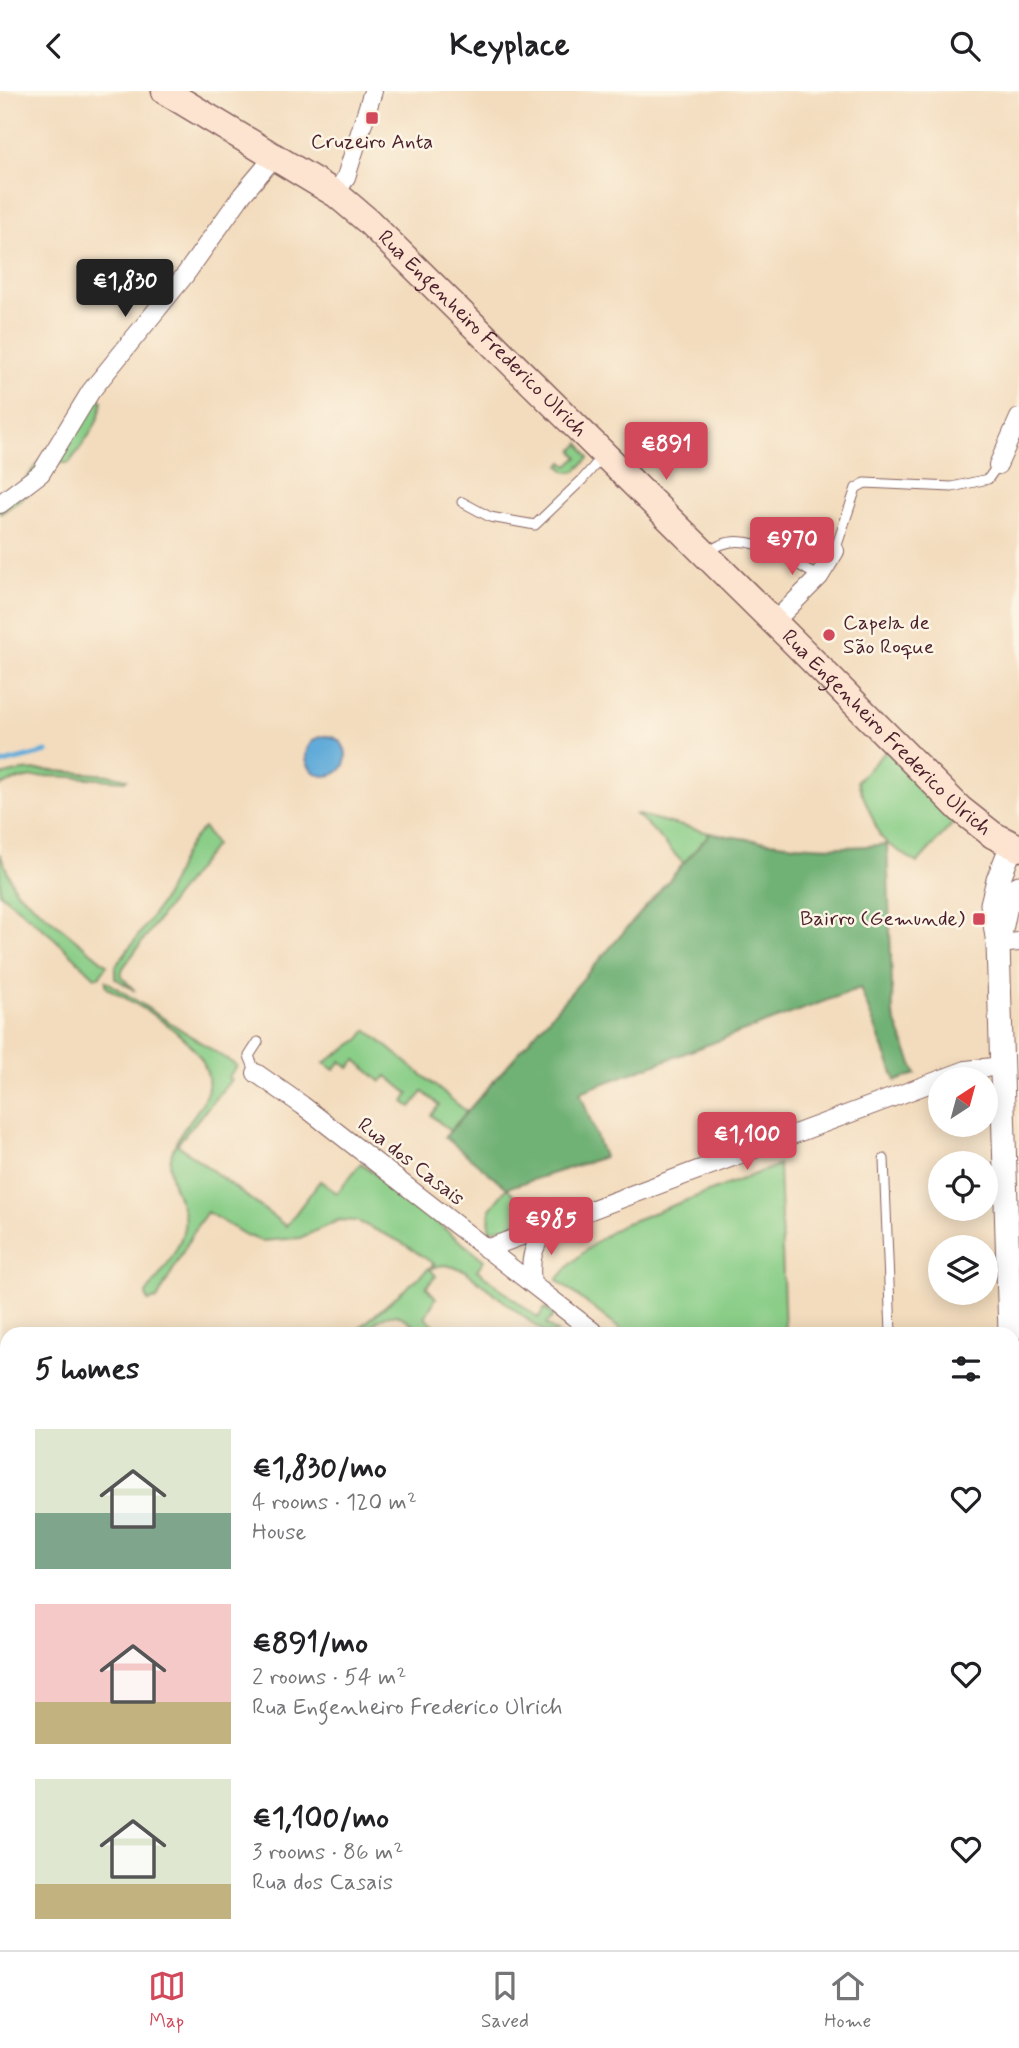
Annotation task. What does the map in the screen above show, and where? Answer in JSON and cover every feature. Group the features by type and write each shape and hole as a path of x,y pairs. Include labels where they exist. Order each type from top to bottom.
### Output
{"main road":[{"name":"Rua Engenheiro Frederico Ulrich","path":"165,91 336,194 368,221 960,809 993,835 1015,847"}],"street":[{"path":"336,194 346,177 373,91"},
{"path":"0,504 41,473 91,391 185,275 242,195 274,157"},
{"path":"998,465 1019,418"},
{"path":"774,622 819,576 835,551"},
{"path":"1009,943 992,904 996,887 1015,847"},
{"path":"1010,1327 1002,1066 1009,943 1006,906 1018,889"},
{"path":"486,1249 966,1070 1002,1066"},
{"name":"Rua dos Casais","path":"256,1073 302,1105 587,1327"},
{"path":"532,1284 530,1265 534,1247 547,1225"}],"lane":[{"path":"462,502 490,517 535,525 582,480 604,454"},
{"path":"835,551 856,488 865,483 952,487 988,479 998,465"},
{"path":"706,555 724,542 758,544 819,576"},
{"path":"256,1073 249,1056 258,1042"},
{"path":"884,1159 891,1327"}],"green space":[{"path":"95,395 102,401 98,418 69,463 59,463 40,485 0,514 0,510"},
{"path":"580,443 589,458 576,471 567,472 560,466 563,462 568,466 578,457 573,451"},
{"path":"887,750 957,819 917,863 880,836 857,781"},
{"path":"41,770 110,775 127,779 44,776 0,786 0,776"},
{"path":"635,814 710,833 684,864"},
{"path":"204,828 215,845 123,968 121,976 135,991 115,978 115,967 158,908 185,852"},
{"path":"710,833 821,847 887,844 893,1015 916,1074 896,1081 860,988 580,1092 604,1157 507,1188 445,1137"},
{"path":"0,854 15,890 107,965 99,977 95,977 0,893"},
{"path":"106,981 237,1066 228,1078 231,1080 177,1144 286,1226 320,1181 337,1193 361,1163 484,1260 477,1270 538,1318 545,1308 554,1315 546,1324 550,1327 537,1327 464,1270 446,1265 430,1269 436,1276 426,1287 436,1298 425,1317 437,1327 416,1327 403,1317 393,1315 369,1327 361,1327 434,1264 401,1242 357,1221 339,1220 300,1238 261,1241 207,1212 157,1299 148,1301 146,1294 174,1254 185,1221 171,1176 170,1164 174,1146 204,1100 208,1082 204,1065 194,1049 160,1020 106,985"},
{"path":"367,1030 467,1112 450,1131 431,1115 439,1105 423,1092 411,1107 404,1102 409,1094 387,1076 381,1082 356,1060 349,1068 341,1061 334,1070 324,1063 360,1039"},
{"path":"779,1165 785,1327 617,1327 557,1280 588,1249 624,1224"},
{"path":"507,1188 536,1215 506,1227 489,1230 490,1209"}],"water":[{"path":"326,736 334,737 340,742 345,748 345,764 340,770 334,775 326,776 318,775 312,770 307,764 306,756 307,748 312,742 318,737"}],"waterway":[{"path":"0,764 47,752"}],"place":[{"name":"Cruzeiro Anta","path":"372,118"},
{"name":"Capela de São Roque","path":"829,635"},
{"name":"Bairro (Gemunde)","path":"979,919"}]}
